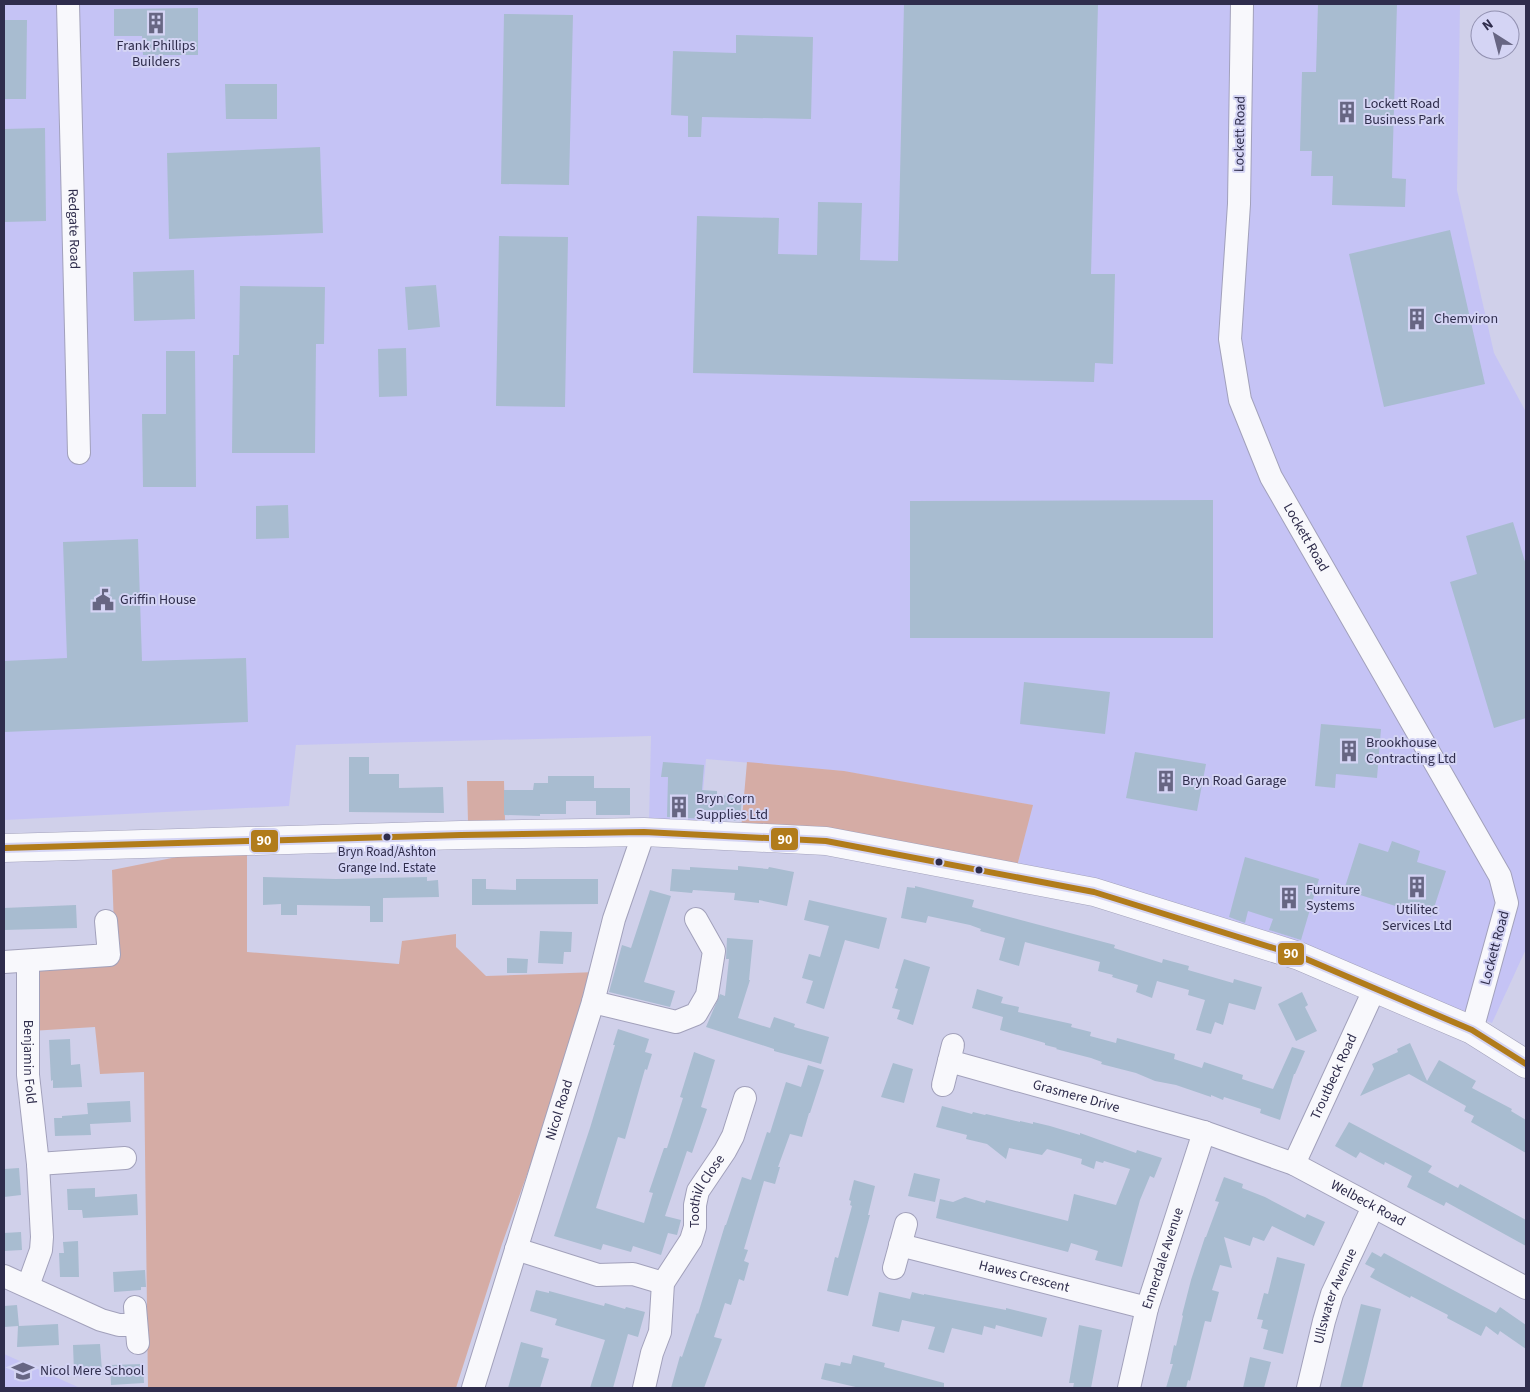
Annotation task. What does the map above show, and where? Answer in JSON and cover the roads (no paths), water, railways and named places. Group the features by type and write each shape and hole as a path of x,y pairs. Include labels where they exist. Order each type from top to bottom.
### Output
{"main road":[{"path":"4,848 422,836 644,832 826,841 1094,892 1299,956 1472,1030 1526,1064"}],"street":[{"name":"Redgate Road","path":"68,4 79,453"},
{"name":"Lockett Road","path":"1242,4 1240,204 1230,339 1240,400 1271,476 1500,876 1507,903 1472,1030"},
{"name":"Nicol Road","path":"473,1388 593,1002 614,920 644,832"},
{"path":"593,1002 676,1022 696,1014 707,995 714,951 696,919"},
{"path":"4,962 109,955 106,921"},
{"name":"Benjamin Fold","path":"28,961 28,1075 38,1164 42,1243 28,1286"},
{"name":"Troutbeck Road","path":"1294,1164 1375,988"},
{"name":"Grasmere Drive","path":"943,1085 951,1053 1204,1132"},
{"name":"Toothill Close","path":"644,1388 652,1353 660,1332 664,1284 691,1240 695,1227 695,1205 698,1190 733,1136 745,1096"},
{"name":"Welbeck Road","path":"1204,1132 1294,1164 1526,1288"},
{"name":"Ennerdale Avenue","path":"1128,1388 1147,1308 1204,1132"},
{"path":"38,1164 125,1160"},
{"name":"Ullswater Avenue","path":"1308,1388 1332,1294 1373,1207"},
{"name":"Hawes Crescent","path":"894,1268 903,1234 1147,1308"},
{"path":"516,1250 598,1275 633,1274 664,1284"},
{"path":"4,1276 110,1324 137,1325"}],"place":[{"name":"Frank Phillips Builders","path":"156,23"},
{"name":"Lockett Road Business Park","path":"1347,112"},
{"name":"Chemviron","path":"1417,319"},
{"name":"Griffin House","path":"103,600"},
{"name":"Brookhouse Contracting Ltd","path":"1349,751"},
{"name":"Bryn Road Garage","path":"1166,781"},
{"name":"Bryn Corn Supplies Ltd","path":"679,807"},
{"name":"Bryn Road/Ashton Grange Ind. Estate","path":"387,837"},
{"name":"Utilitec Services Ltd","path":"1417,887"},
{"name":"Furniture Systems","path":"1289,898"},
{"name":"Nicol Mere School","path":"23,1371"}]}
